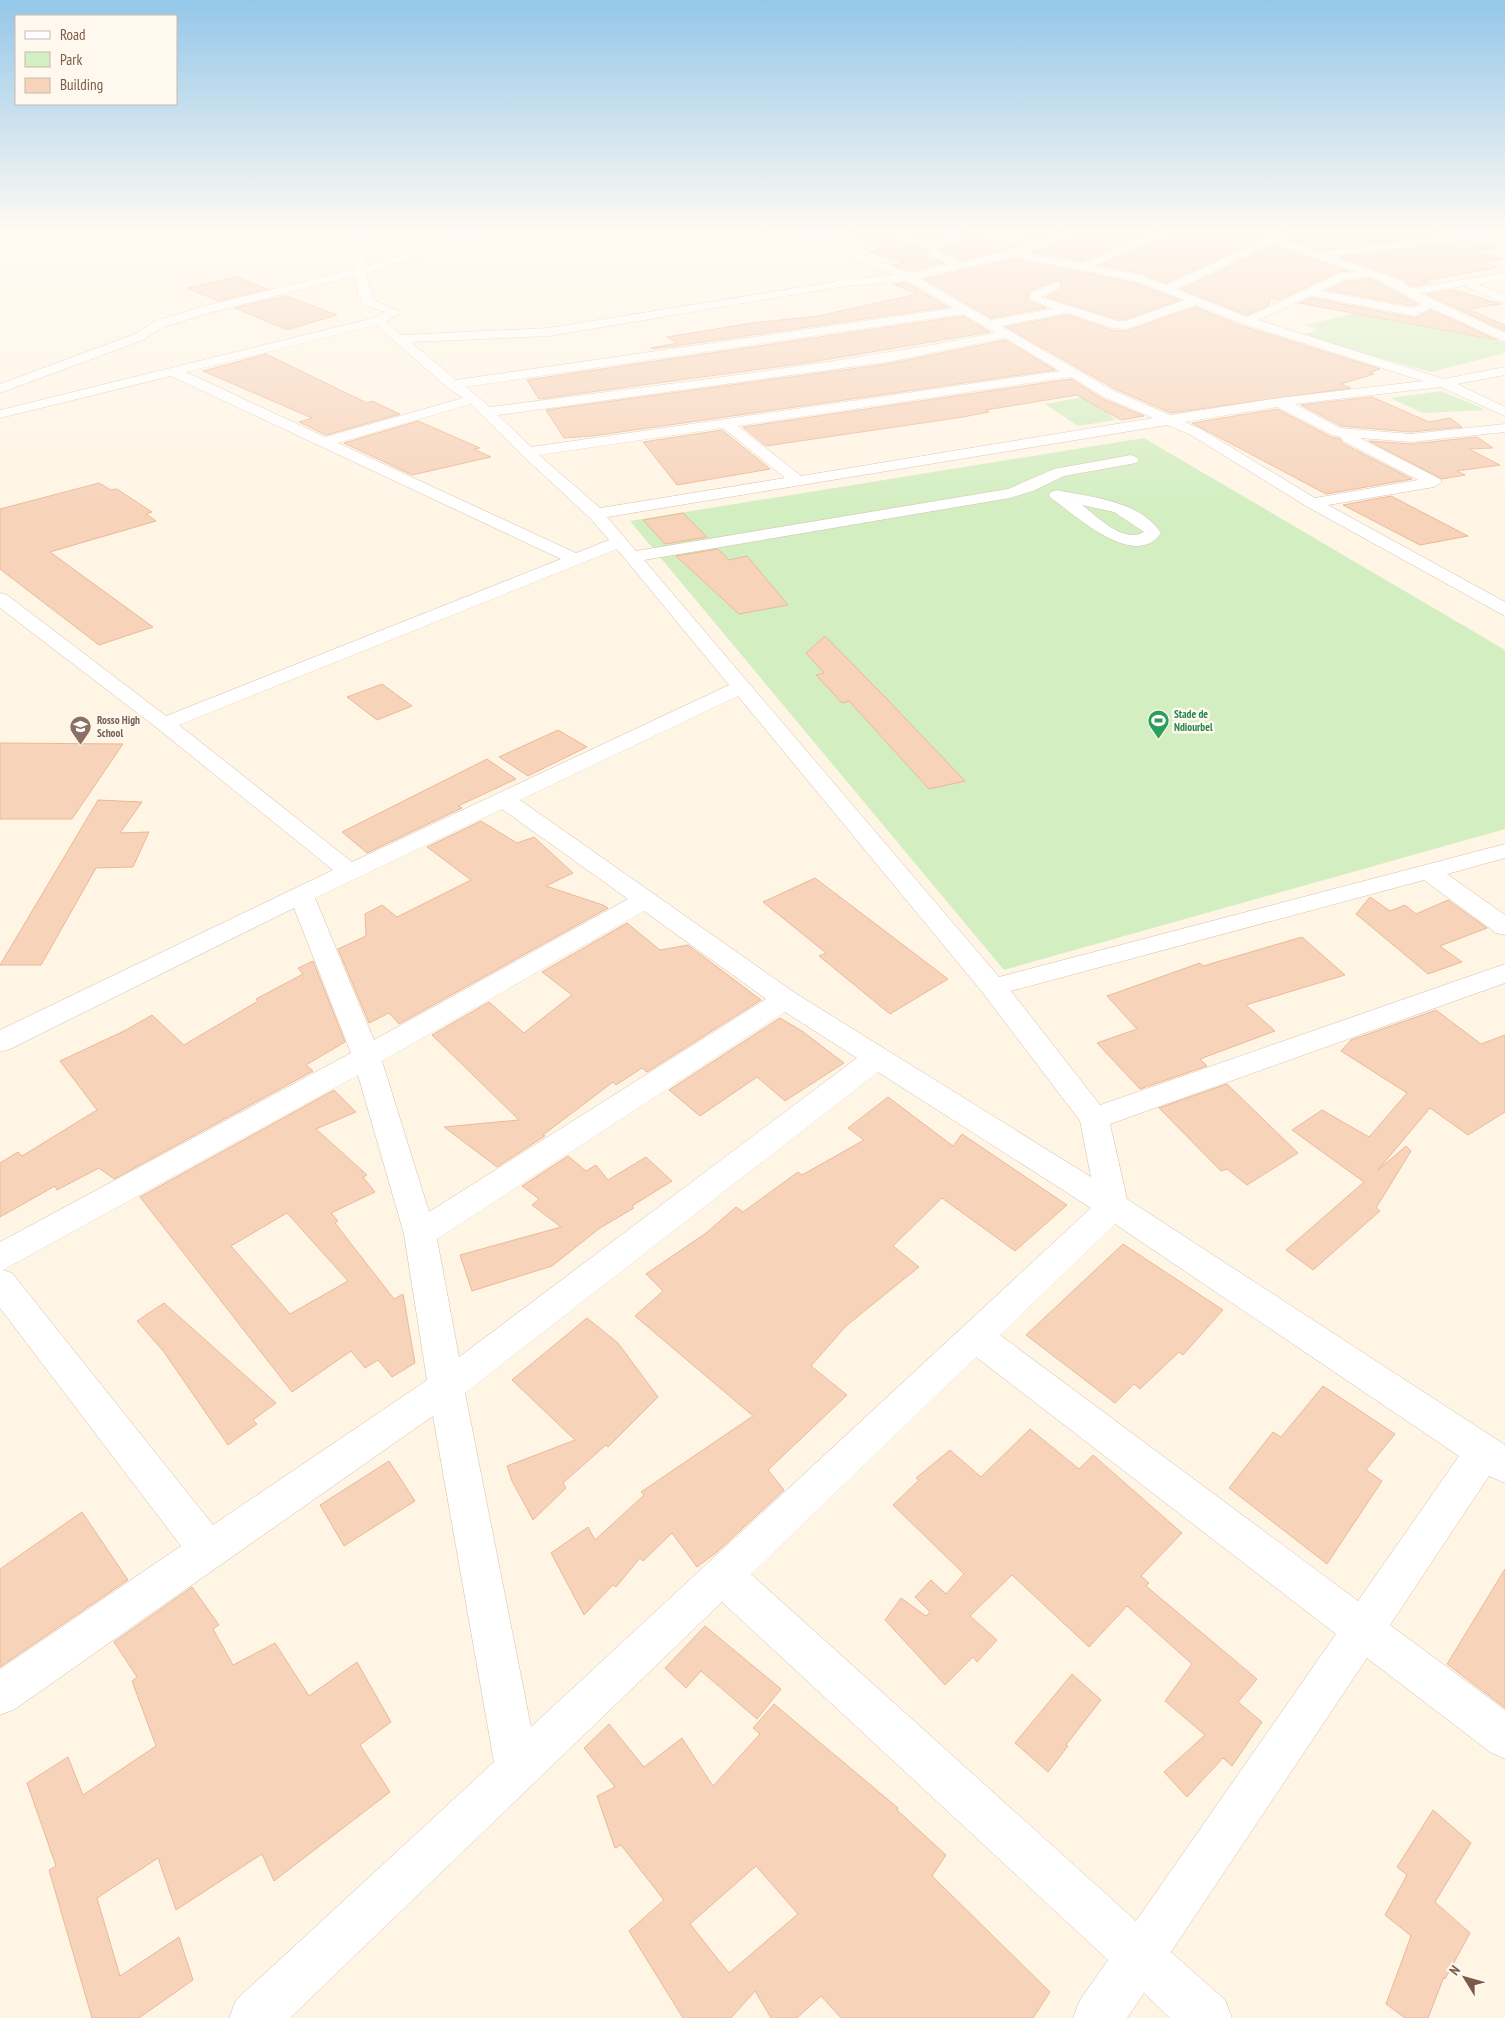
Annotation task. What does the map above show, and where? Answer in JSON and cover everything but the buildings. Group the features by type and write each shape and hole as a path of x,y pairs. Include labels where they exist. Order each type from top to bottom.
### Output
{"street":[{"path":"0,389 139,337 165,322"},
{"path":"0,414 373,322"},
{"path":"379,322 453,385 474,399 527,452 596,514 992,987 1094,1118 1113,1206"},
{"path":"401,339 549,332 608,322"},
{"path":"453,385 882,322"},
{"path":"987,322 1121,400 1170,419 1196,432 1312,503 1505,610"},
{"path":"990,324 1000,322"},
{"path":"1107,322 1127,325 1135,322"},
{"path":"1252,322 1443,383 1505,412"},
{"path":"1471,322 1505,338"},
{"path":"487,412 879,359 1008,334"},
{"path":"172,371 576,560"},
{"path":"596,514 1278,402 1443,383 1505,371"},
{"path":"527,452 681,428 1073,373"},
{"path":"640,392 654,404"},
{"path":"819,396 834,408"},
{"path":"324,442 474,399"},
{"path":"1278,402 1434,482 1312,503"},
{"path":"668,416 681,428"},
{"path":"726,423 798,481"},
{"path":"1337,432 1411,438 1505,428"},
{"path":"164,724 576,560 626,550 1010,493 1034,485 1060,472 1130,460"},
{"path":"1034,485 1057,495 1119,508 1147,525 1152,529 1153,533 1143,539 1123,539 1114,536 1057,495"},
{"path":"0,599 164,724 350,872"},
{"path":"0,1042 301,894 741,687"},
{"path":"503,799 785,999 1113,1206 1495,1459 1362,1630 1098,2018"},
{"path":"992,987 1505,851"},
{"path":"1428,872 1505,927"},
{"path":"301,894 366,1057 420,1234 446,1387 517,1769"},
{"path":"0,1258 366,1057 645,900"},
{"path":"1094,1118 1505,973"},
{"path":"420,1234 785,999"},
{"path":"0,1694 446,1387 878,1057"},
{"path":"254,2018 1113,1206"},
{"path":"0,1283 208,1550"},
{"path":"975,1336 1505,1737"},
{"path":"722,1575 1207,2018"}],"green space":[{"path":"1318,322 1403,322 1505,342 1505,353 1431,372 1300,335 1318,330 1306,325"},
{"path":"1441,391 1486,410 1423,413 1390,398"},
{"path":"1085,397 1108,407 1106,411 1115,420 1078,426 1045,404"},
{"name":"Stade de Ndiourbel","path":"1144,438 1505,650 1505,829 1004,970 630,521"}],"place":[{"name":"Stade de Ndiourbel","path":"1158,739"},
{"name":"Rosso High School","path":"81,745"}]}
